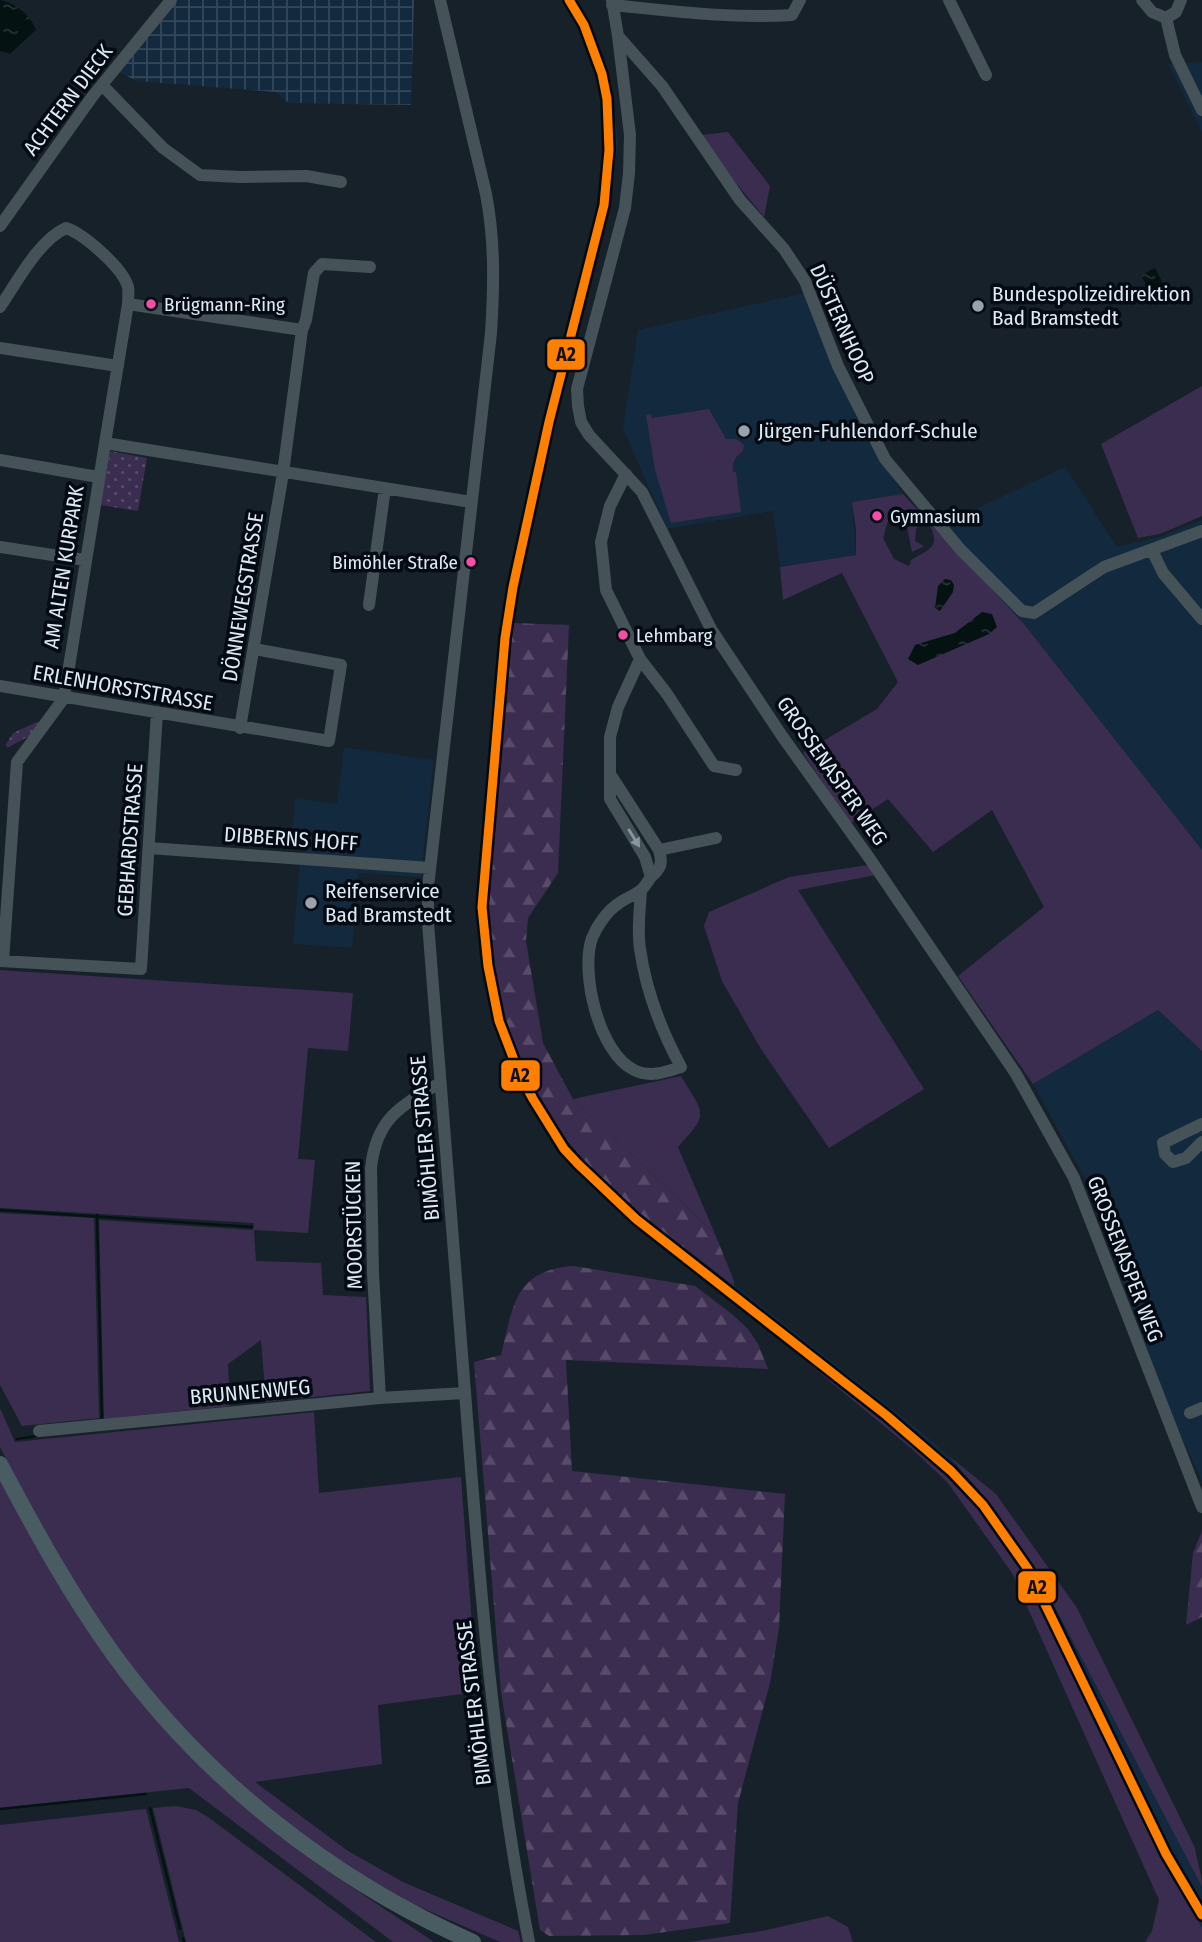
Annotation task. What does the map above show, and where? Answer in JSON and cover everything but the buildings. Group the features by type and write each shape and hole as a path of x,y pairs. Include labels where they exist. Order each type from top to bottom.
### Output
{"main road":[{"path":"0,1464 78,1603 136,1684 187,1742 245,1797 321,1857 396,1904 470,1941"},
{"path":"433,1923 445,1942"}],"street":[{"name":"ACHTERN DIECK","path":"0,226 102,85 171,0"},
{"name":"BIMÖHLER STRASSE","path":"440,0 486,194 494,248 491,333 430,868 428,923 491,1693 529,1942"},
{"path":"618,36 612,2 792,15 800,0"},
{"path":"949,0 986,75"},
{"path":"1142,0 1152,12 1166,18"},
{"path":"1166,18 1176,12 1181,0"},
{"path":"1166,18 1175,55 1202,110"},
{"name":"GROSSENASPER WEG","path":"618,36 630,135 629,173 625,208 577,388 579,414 589,435 642,492 711,629 1016,1074 1074,1178 1202,1507"},
{"name":"DÜSTERNHOOP","path":"618,36 663,86 740,200 784,249 805,281 838,366 886,459 960,550 1022,611 1034,612 1104,566 1152,550"},
{"path":"102,85 163,148 200,175 306,176 341,182"},
{"path":"0,307 45,243 56,232 66,228 77,232 115,265 128,286 128,304 302,330"},
{"name":"DÖNNEWEGSTRASSE","path":"240,728 283,472 302,330 314,272 322,264 370,267"},
{"name":"AM ALTEN KURPARK","path":"64,698 128,304"},
{"path":"0,348 118,366"},
{"path":"105,443 471,502"},
{"path":"0,460 98,477"},
{"path":"626,474 610,506 601,542 606,590 640,659 667,694 714,766 736,770"},
{"path":"369,605 385,488"},
{"path":"1202,531 1152,550 1163,573 1202,619"},
{"path":"0,547 85,560"},
{"name":"ERLENHORSTSTRASSE","path":"0,687 329,741 341,665 254,649"},
{"path":"640,659 618,707 610,737 610,799 645,857 651,877"},
{"path":"2,961 17,762 64,698"},
{"name":"GEBHARDSTRASSE","path":"2,961 141,969 157,712"},
{"path":"612,777 659,850 662,861 660,869 641,890 617,904 592,939 589,961 590,990 605,1036 618,1056 633,1070 649,1074 664,1073 681,1067 650,996 640,947 641,890"},
{"path":"659,850 716,838"},
{"name":"DIBBERNS HOFF","path":"149,848 430,868"},
{"name":"MOORSTÜCKEN","path":"380,1398 372,1262 373,1150 378,1133 390,1117 440,1083"},
{"path":"1202,1124 1163,1143 1165,1154 1173,1162 1186,1158 1202,1142"},
{"name":"BRUNNENWEG","path":"39,1431 380,1398 465,1393"}],"shaded area":[{"path":"175,0 414,0 411,105 289,103 276,92 137,81 119,72"},
{"path":"562,0 575,0 593,30 612,95 618,142 611,199 526,548 513,623 487,908 495,986 509,1032 542,1106 580,1156 609,1186 924,1434 949,1456 993,1507 1038,1575 1202,1887 1202,1928 1086,1703 1023,1571 979,1507 951,1476 915,1446 599,1192 570,1162 531,1106 499,1034 486,986 477,907 503,623 524,506 601,193 606,133 605,109 599,80 586,42"},
{"path":"1202,62 1202,132 1168,64"},
{"name":"Jürgen-Fuhlendorf-Schule","path":"804,293 812,317 865,435 903,494 852,502 856,555 780,567 773,511 667,529 623,428 638,330"},
{"path":"1065,467 1117,547 1159,537 1202,520 1202,850 1024,624 935,528"},
{"path":"344,747 434,760 421,877 359,873 352,948 293,944 301,850 291,849 295,798 337,804"},
{"path":"1158,1010 1202,1051 1202,1481 1168,1409 1084,1177 1033,1084"}],"green space":[{"path":"728,132 770,186 764,217 701,135"},
{"path":"1202,386 1202,516 1160,534 1138,538 1101,444"},
{"path":"709,409 726,439 736,439 744,445 733,468 733,472 736,472 741,512 671,523 655,470 646,415 651,414 652,418"},
{"path":"110,451 147,458 138,511 100,505"},
{"path":"903,494 1024,624 1202,850 1202,1051 1158,1010 1033,1084 958,976 1044,907 992,810 933,852 888,799 850,824 803,753 877,709 898,682 842,573 783,600 780,567 856,555 852,502","holes":["923,520 927,521 932,530 932,546 911,560 909,566 894,559 883,538 888,521 897,521 907,527 912,552 924,546 915,541 916,529","982,612 918,665 915,645 955,633"]},
{"path":"513,623 569,625 558,873 528,918 526,941 543,1043 573,1099 715,1234 734,1286 638,1212 580,1156 536,1093 507,1024 497,987 487,908"},
{"path":"37,722 41,724 35,733 7,748 6,744 13,733"},
{"path":"868,865 876,875 798,890 924,1089 829,1148 761,1049 722,981 704,926 709,912 789,877"},
{"path":"0,970 353,993 348,1051 308,1048 298,1159 315,1160 308,1233 254,1230 256,1261 321,1263 323,1295 366,1297 370,1391 266,1402 261,1340 228,1364 230,1406 104,1419 99,1220 253,1230 254,1223 0,1208"},
{"path":"681,1076 699,1106 700,1113 695,1127 678,1147 715,1234 573,1099"},
{"path":"0,1213 94,1218 99,1418 22,1426 0,1385"},
{"path":"574,1266 695,1286 748,1329 758,1344 768,1369 566,1360 572,1471 785,1494 779,1628 770,1683 738,1803 730,1923 644,1935 549,1936 540,1930 501,1692 474,1362 501,1355 514,1307 528,1283 554,1269"},
{"path":"758,1322 951,1476 979,1507 1023,1571 1086,1703 1202,1928 1202,1942 1145,1942 1152,1931 1159,1900 1012,1573 948,1483 912,1449"},
{"path":"0,1408 15,1442 314,1412 319,1493 461,1477 477,1692 378,1705 382,1764 255,1782 348,1851 403,1882 518,1931 521,1942 500,1942 399,1898 365,1879 280,1819 209,1754 129,1664 61,1564 0,1447"},
{"path":"949,1456 996,1494 1077,1608 1195,1848 1202,1887 1038,1575 993,1507"},
{"path":"0,1479 79,1614 273,1830 317,1864 434,1942 393,1942 189,1788 0,1808"},
{"path":"1202,1531 1202,1617 1186,1625 1193,1553"},
{"path":"176,1806 196,1810 208,1817 376,1942 186,1942 153,1808"},
{"path":"146,1809 179,1942 0,1942 0,1825"},
{"path":"828,1916 848,1927 853,1942 689,1942 762,1931"}],"water":[{"path":"0,0 22,10 36,30 10,54 0,51"},
{"path":"1155,268 1170,297 1156,304 1141,275"},
{"path":"945,579 951,580 954,585 953,592 940,611 935,608 938,586"},
{"path":"982,612 992,614 997,627 989,634 918,665 908,659 915,645 955,633"}],"waterway":[{"path":"0,1210 252,1227"},
{"path":"97,1215 102,1418"},
{"path":"17,1439 37,1436"},
{"path":"0,1809 146,1794"},
{"path":"150,1808 180,1929"},
{"path":"183,1938 184,1942"}],"transit line":[{"name":"A2","path":"569,0 584,25 602,74 607,99 609,150 604,205 549,422 513,587 505,638 482,907 488,966 499,1021 519,1073 533,1099 564,1149 578,1164 636,1219 886,1415 951,1471 983,1505 1028,1569 1166,1854 1202,1915"}],"place":[{"name":"Brügmann-Ring","path":"151,304"},
{"name":"Bundespolizeidirektion Bad Bramstedt","path":"978,306"},
{"name":"Jürgen-Fuhlendorf-Schule","path":"744,431"},
{"name":"Gymnasium","path":"877,516"},
{"name":"Bimöhler Straße","path":"471,562"},
{"name":"Lehmbarg","path":"623,635"},
{"name":"Reifenservice Bad Bramstedt","path":"311,903"}]}
